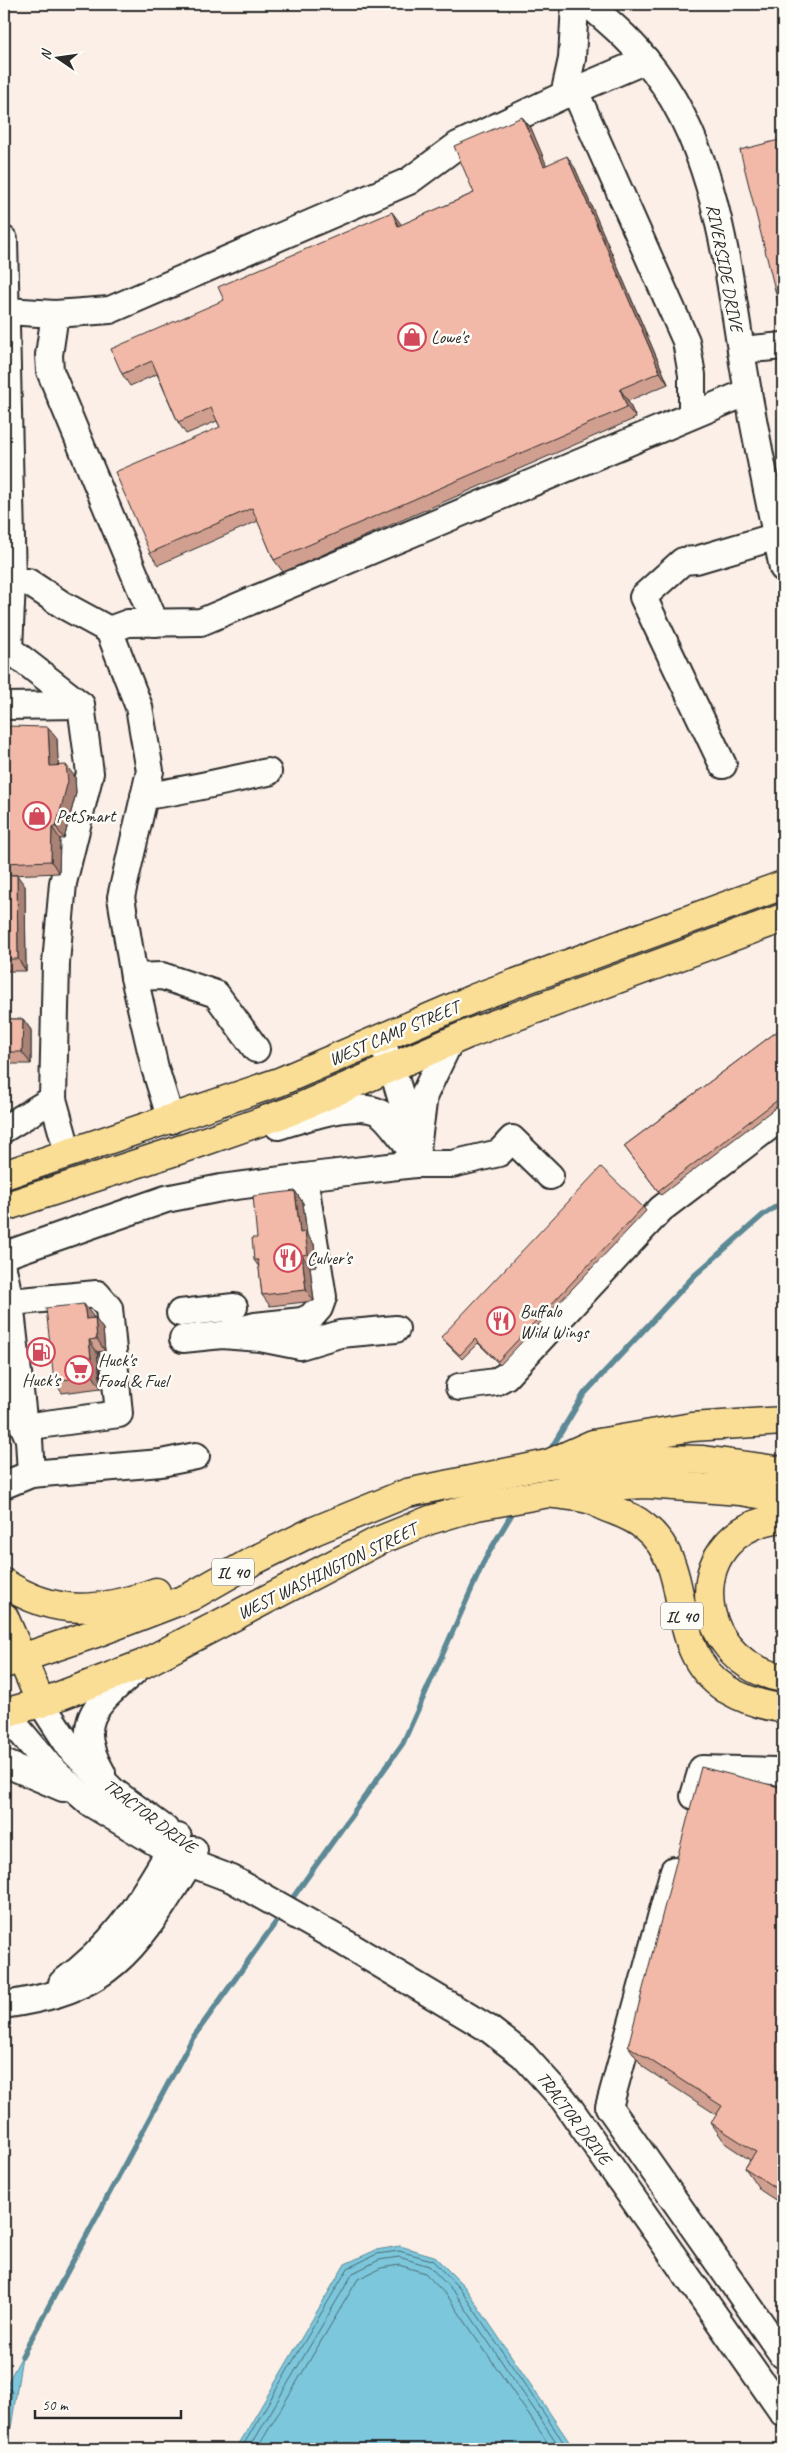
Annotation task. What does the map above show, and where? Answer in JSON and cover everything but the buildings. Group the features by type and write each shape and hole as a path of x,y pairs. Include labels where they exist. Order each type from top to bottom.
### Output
{"main road":[{"name":"WEST CAMP STREET","path":"4,1175 279,1082 512,984 783,885"},
{"name":"WEST CAMP STREET","path":"4,1207 291,1111 449,1043 630,972 783,918"},
{"name":"IL 40","path":"548,1464 593,1444 640,1435 692,1427 783,1421"},
{"name":"WEST WASHINGTON STREET","path":"18,1665 190,1597 253,1561 368,1508 407,1494 548,1464 625,1458 703,1460 783,1471"},
{"path":"606,1495 674,1486 740,1491 783,1498"},
{"name":"WEST WASHINGTON STREET","path":"4,1712 41,1703 142,1664 333,1564 430,1520 477,1506 546,1493 591,1500 606,1495"},
{"name":"IL 40","path":"606,1495 621,1512 649,1530 661,1545 675,1576 690,1647 709,1674 722,1686 739,1696 768,1706 783,1708"},
{"path":"783,1518 751,1525 729,1542 713,1567 708,1595 713,1620 727,1646 752,1667 783,1678"},
{"path":"4,1583 14,1590 55,1606 97,1608 137,1599 253,1561"},
{"name":"TRACTOR DRIVE","path":"4,1617 18,1665 41,1703"}],"street":[{"path":"575,4 570,93 686,341 692,375 692,415"},
{"name":"RIVERSIDE DRIVE","path":"588,4 627,38 646,60 670,95 698,151 721,234 748,392 783,568"},
{"path":"6,312 55,314 110,310 408,181 458,145 646,60"},
{"path":"4,240 8,582 6,649 81,705 90,773 63,883 56,963 53,1099 68,1153"},
{"path":"55,314 50,371 155,623"},
{"path":"741,350 783,346"},
{"path":"109,630 128,623 201,622 748,392"},
{"path":"723,765 643,597 683,562 696,560 777,536"},
{"path":"8,582 28,582 63,605 109,630 139,707 150,771 121,897 134,978 155,1068 171,1120"},
{"path":"4,706 81,705"},
{"path":"144,796 184,791 204,784 268,772"},
{"path":"134,978 162,976 216,994 256,1050"},
{"path":"380,1039 392,1067 402,1101 410,1153"},
{"path":"410,1153 424,1095 449,1043"},
{"path":"4,1129 53,1099"},
{"path":"243,1128 262,1131 338,1110 367,1108 381,1114 410,1153"},
{"path":"459,1387 495,1382 506,1376 661,1208 783,1116"},
{"path":"31,1474 4,1260 166,1199 222,1188 304,1177 410,1153 452,1164 499,1153 512,1139 550,1176"},
{"path":"260,1338 306,1336 319,1329 324,1319 323,1297 304,1177"},
{"path":"10,1302 97,1294 109,1308 119,1414 24,1427"},
{"path":"183,1339 222,1335 255,1326 302,1321 311,1317 319,1308 323,1297"},
{"path":"180,1313 234,1307"},
{"path":"222,1335 260,1338 300,1346 340,1334 396,1329"},
{"path":"4,1485 31,1474 161,1463 196,1456"},
{"path":"4,1763 101,1797 95,1760 88,1738 89,1723 98,1705 142,1664"},
{"name":"TRACTOR DRIVE","path":"41,1703 101,1797"},
{"name":"TRACTOR DRIVE","path":"4,1712 50,1767 101,1797 183,1850 345,1943 502,2038 542,2074 564,2100 783,2413"},
{"path":"689,1816 702,1769 776,1771 783,1773"},
{"path":"681,1844 609,2107 783,2355"},
{"path":"13,2004 54,1989 106,1946 183,1850"}],"water":[{"path":"400,2246 434,2256 464,2286 574,2449 236,2449 345,2264 376,2250"},
{"path":"22,2356 11,2428 4,2449 4,2389"}],"waterway":[{"path":"549,1452 584,1394 695,1275 763,1215 783,1202"},
{"path":"289,1903 403,1743 485,1559 516,1507"},
{"path":"22,2356 192,2039 281,1915"}],"place":[{"name":"Lowe's","path":"412,337"},
{"name":"PetSmart","path":"37,816"},
{"name":"Culver's","path":"288,1258"},
{"name":"Buffalo Wild Wings","path":"501,1321"},
{"name":"Huck's","path":"41,1352"},
{"name":"Huck's Food & Fuel","path":"79,1370"}]}
